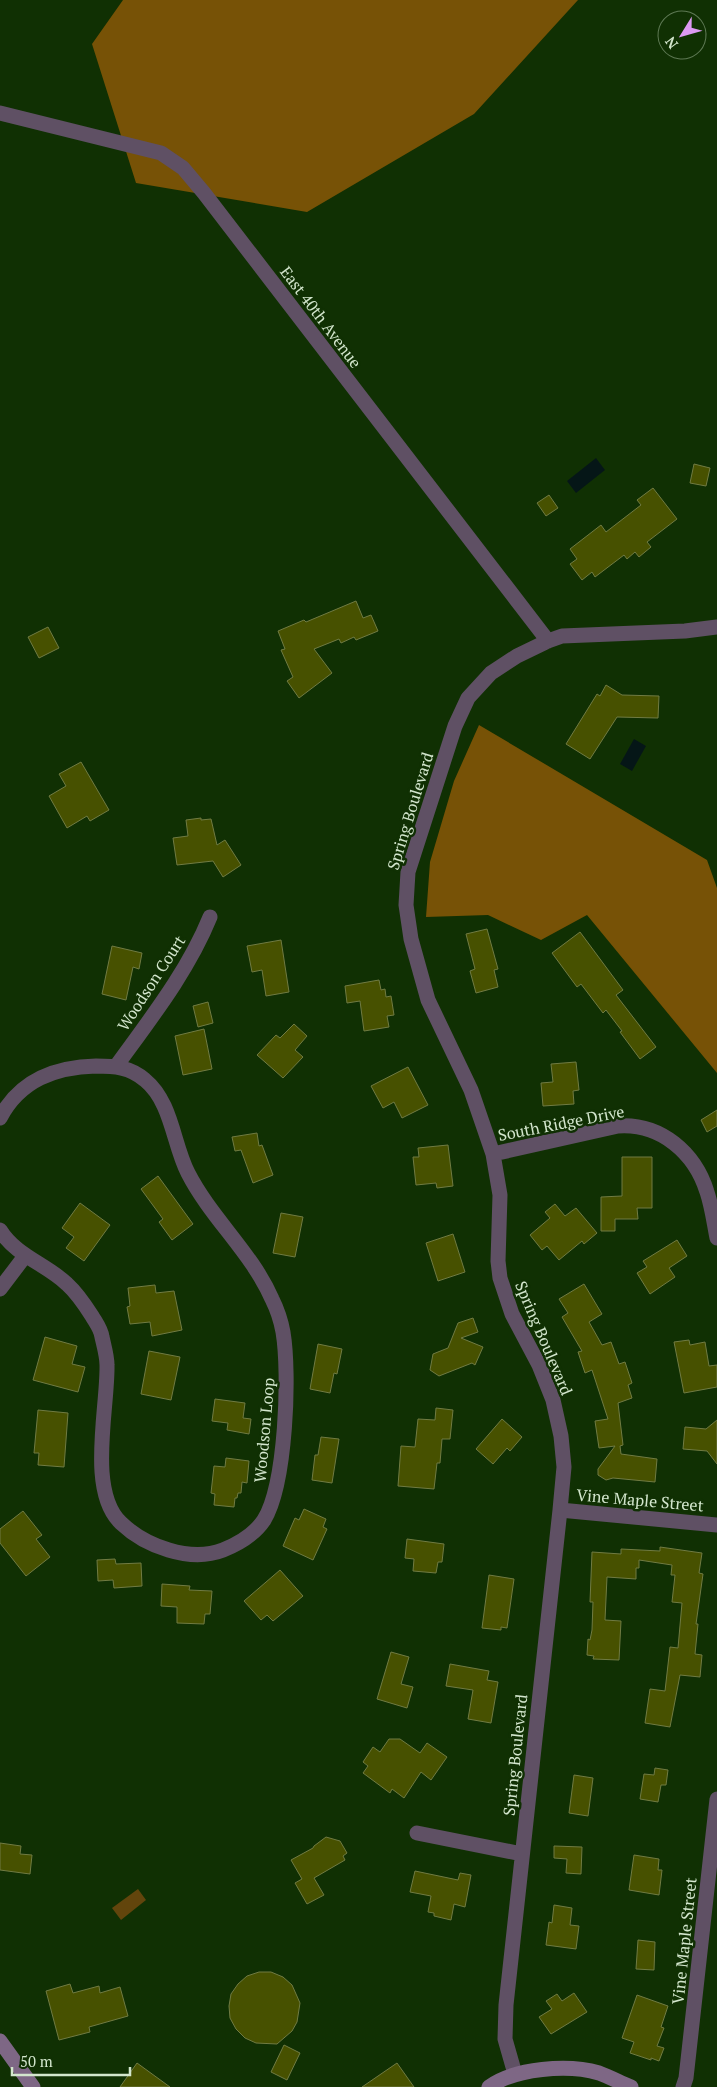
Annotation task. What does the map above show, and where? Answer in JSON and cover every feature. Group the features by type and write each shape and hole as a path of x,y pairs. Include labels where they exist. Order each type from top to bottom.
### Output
{"street":[{"name":"East 40th Avenue","path":"0,113 161,153 183,168 548,641"},
{"name":"Spring Boulevard","path":"515,2074 505,2038 505,2022 560,1510 563,1459 562,1436 552,1400 539,1365 512,1314 500,1278 498,1261 500,1195 493,1154 471,1090 428,1000 410,939 406,905 408,872 455,726 468,698 491,672 517,656 562,636 685,631 717,627"},
{"name":"Woodson Court","path":"117,1066 174,985 203,934 210,917"},
{"name":"Woodson Loop","path":"0,1118 15,1098 31,1083 63,1068 77,1066 117,1066 145,1080 156,1092 164,1106 181,1158 190,1176 245,1253 272,1297 283,1329 287,1370 281,1454 276,1490 263,1521 242,1543 213,1554 184,1554 148,1542 120,1522 105,1498 102,1468 107,1363 102,1332 86,1306 66,1283 12,1246 0,1230"},
{"name":"South Ridge Drive","path":"493,1154 618,1126 638,1126 648,1129 673,1142 685,1152 694,1165 707,1192 717,1238"},
{"path":"0,1289 25,1256"},
{"name":"Vine Maple Street","path":"560,1510 717,1525"},
{"name":"Vine Maple Street","path":"683,2087 686,2078 717,1799"},
{"path":"417,1833 522,1854"},
{"path":"0,2041 33,2087"},
{"path":"489,2087 515,2074 560,2068 598,2073 631,2087"}],"shaded area":[{"path":"123,0 578,0 474,114 307,212 136,183 92,44"},
{"path":"596,458 605,470 576,493 567,481"},
{"path":"479,725 707,860 717,888 717,1073 587,915 541,940 488,915 426,917 430,862 454,781"},
{"path":"634,739 646,746 632,771 620,764"},
{"path":"138,1889 146,1900 121,1920 112,1908"}],"building":[{"path":"694,464 710,468 706,486 690,483"},
{"path":"653,488 677,519 647,542 651,547 639,557 635,552 627,559 624,555 595,577 592,572 582,580 570,564 577,559 570,549 601,525 606,532 641,505 637,500"},
{"path":"549,495 558,508 546,516 537,503"},
{"path":"356,601 363,618 371,615 378,631 356,640 354,637 341,643 339,639 314,649 332,673 299,698 287,681 293,677 281,650 285,649 278,631 304,620 306,622"},
{"path":"48,627 59,648 39,658 28,637"},
{"path":"606,685 622,695 659,696 658,718 617,717 590,759 566,744 597,694 600,696"},
{"path":"81,762 109,810 90,821 87,816 67,828 49,796 66,786 59,774"},
{"path":"201,818 201,820 211,819 217,845 225,840 241,865 223,877 213,861 177,865 173,838 188,836 186,820"},
{"path":"487,929 498,969 494,970 498,987 476,993 470,971 475,969 466,934"},
{"path":"580,932 623,990 616,995 656,1047 640,1059 606,1010 603,1013 581,984 577,987 552,953"},
{"path":"281,940 289,992 266,996 262,970 252,972 247,946"},
{"path":"112,946 142,953 139,969 133,967 126,1000 102,994"},
{"path":"379,980 381,990 385,989 386,997 391,996 394,1015 387,1016 389,1027 364,1031 360,1001 347,1003 345,986"},
{"path":"208,1002 213,1023 198,1027 193,1006"},
{"path":"294,1024 307,1036 295,1050 303,1057 283,1078 257,1055 276,1035 280,1038"},
{"path":"204,1029 212,1069 183,1075 175,1036"},
{"path":"576,1062 579,1090 573,1091 574,1104 543,1106 541,1083 553,1082 551,1064"},
{"path":"408,1067 428,1105 402,1118 394,1102 383,1108 371,1086"},
{"path":"717,1110 717,1126 707,1132 701,1120"},
{"path":"257,1133 259,1146 262,1145 273,1175 253,1183 241,1150 235,1151 232,1137"},
{"path":"448,1145 453,1186 437,1188 436,1183 416,1185 413,1157 419,1157 418,1148"},
{"path":"622,1157 652,1157 652,1208 637,1208 638,1219 615,1219 615,1231 601,1231 601,1197 622,1196"},
{"path":"158,1176 193,1224 172,1240 159,1222 163,1219 141,1189"},
{"path":"80,1203 110,1225 84,1261 66,1248 74,1237 62,1228"},
{"path":"555,1204 565,1216 576,1208 597,1233 584,1244 582,1241 559,1260 547,1246 542,1250 530,1235 550,1218 545,1212"},
{"path":"281,1213 303,1217 295,1257 273,1253"},
{"path":"453,1234 465,1272 438,1281 426,1243"},
{"path":"677,1240 687,1256 669,1268 675,1277 650,1294 637,1273 647,1267 643,1261"},
{"path":"584,1284 602,1314 589,1322 602,1345 611,1342 619,1364 625,1362 632,1383 628,1385 632,1398 618,1403 623,1445 620,1446 621,1454 657,1459 655,1482 613,1478 606,1480 598,1475 598,1469 615,1446 599,1448 595,1421 608,1419 592,1370 585,1373 578,1352 582,1351 562,1317 568,1313 559,1299"},
{"path":"155,1285 156,1293 174,1291 182,1330 152,1336 150,1322 130,1324 127,1307 130,1306 128,1288"},
{"path":"473,1318 478,1332 461,1338 483,1347 475,1365 472,1363 439,1376 430,1370 433,1354 448,1348 458,1323"},
{"path":"45,1337 77,1346 72,1364 85,1367 78,1392 33,1380"},
{"path":"689,1340 690,1345 705,1342 709,1366 717,1365 717,1387 684,1393 674,1342"},
{"path":"318,1344 342,1349 337,1374 334,1373 330,1393 310,1389"},
{"path":"149,1351 180,1357 171,1400 141,1394"},
{"path":"215,1399 245,1403 243,1418 251,1419 249,1434 227,1430 228,1423 212,1421"},
{"path":"436,1408 453,1410 450,1439 442,1439 440,1463 437,1463 434,1489 398,1486 401,1446 415,1447 418,1419 435,1420"},
{"path":"38,1410 68,1413 64,1467 38,1465 39,1453 34,1453"},
{"path":"502,1419 522,1437 510,1451 507,1448 493,1464 476,1449"},
{"path":"717,1420 717,1464 707,1451 683,1449 685,1427 706,1429"},
{"path":"321,1437 339,1439 332,1483 312,1480 315,1455 318,1455"},
{"path":"226,1458 249,1461 247,1483 242,1482 241,1493 238,1493 237,1498 235,1498 234,1507 214,1505 215,1494 211,1493 214,1466 225,1467"},
{"path":"304,1509 326,1519 323,1527 327,1529 313,1560 283,1546 295,1518 299,1520"},
{"path":"23,1511 42,1535 36,1539 50,1557 26,1576 0,1543 0,1529"},
{"path":"407,1539 444,1544 442,1562 438,1562 436,1573 413,1571 414,1559 405,1558"},
{"path":"660,1547 702,1553 699,1573 703,1574 696,1624 698,1624 695,1654 702,1655 700,1677 680,1675 670,1727 645,1723 650,1689 665,1691 670,1647 678,1648 682,1603 672,1602 675,1575 671,1575 672,1565 639,1560 639,1568 636,1568 636,1579 607,1577 605,1620 621,1621 619,1660 593,1659 594,1656 587,1655 588,1639 590,1640 592,1630 593,1602 590,1602 592,1552 621,1554 621,1549 660,1551"},
{"path":"115,1559 116,1564 141,1563 142,1586 114,1588 113,1580 98,1581 97,1560"},
{"path":"280,1570 303,1596 273,1621 267,1615 261,1620 244,1601"},
{"path":"489,1575 514,1579 507,1628 501,1627 501,1630 482,1628"},
{"path":"162,1584 190,1586 189,1590 212,1591 210,1614 205,1614 204,1624 177,1623 177,1607 161,1606"},
{"path":"391,1652 409,1657 401,1684 413,1687 407,1708 377,1699"},
{"path":"450,1664 489,1671 487,1680 498,1682 491,1723 468,1719 473,1690 446,1686"},
{"path":"389,1739 400,1739 420,1753 427,1743 447,1757 431,1780 421,1772 404,1798 392,1789 390,1793 363,1773 368,1766 363,1762 373,1747 380,1752"},
{"path":"655,1768 668,1770 666,1785 661,1785 658,1802 640,1799 644,1774 654,1775"},
{"path":"574,1775 593,1778 588,1816 569,1813"},
{"path":"326,1837 340,1841 347,1853 343,1856 345,1860 314,1878 324,1895 307,1904 295,1883 302,1879 291,1860 313,1848"},
{"path":"0,1843 21,1846 20,1854 32,1855 30,1874 0,1870"},
{"path":"554,1846 582,1847 581,1874 566,1873 567,1859 554,1858"},
{"path":"634,1855 659,1859 658,1870 662,1870 659,1895 629,1890"},
{"path":"415,1871 458,1880 460,1873 471,1875 465,1907 454,1904 451,1920 434,1916 434,1913 428,1912 431,1896 410,1892"},
{"path":"554,1905 572,1908 570,1925 579,1926 576,1949 546,1945 549,1922 552,1923"},
{"path":"638,1940 655,1942 654,1970 636,1969"},
{"path":"259,1972 271,1972 283,1977 292,1985 300,2003 297,2022 292,2031 277,2044 256,2043 245,2038 236,2029 230,2018 231,1994 247,1976"},
{"path":"70,1984 73,1993 99,1986 100,1993 120,1987 128,2016 89,2027 90,2032 59,2040 46,1991"},
{"path":"574,1993 587,2012 551,2034 539,2017 552,2009 546,2001 557,1994 562,2001"},
{"path":"637,1995 668,2006 661,2027 664,2028 657,2046 664,2048 659,2061 630,2053 634,2042 622,2038"},
{"path":"284,2045 300,2053 287,2080 271,2072"},
{"path":"137,2063 170,2087 120,2087"},
{"path":"397,2063 414,2087 362,2087"}]}
